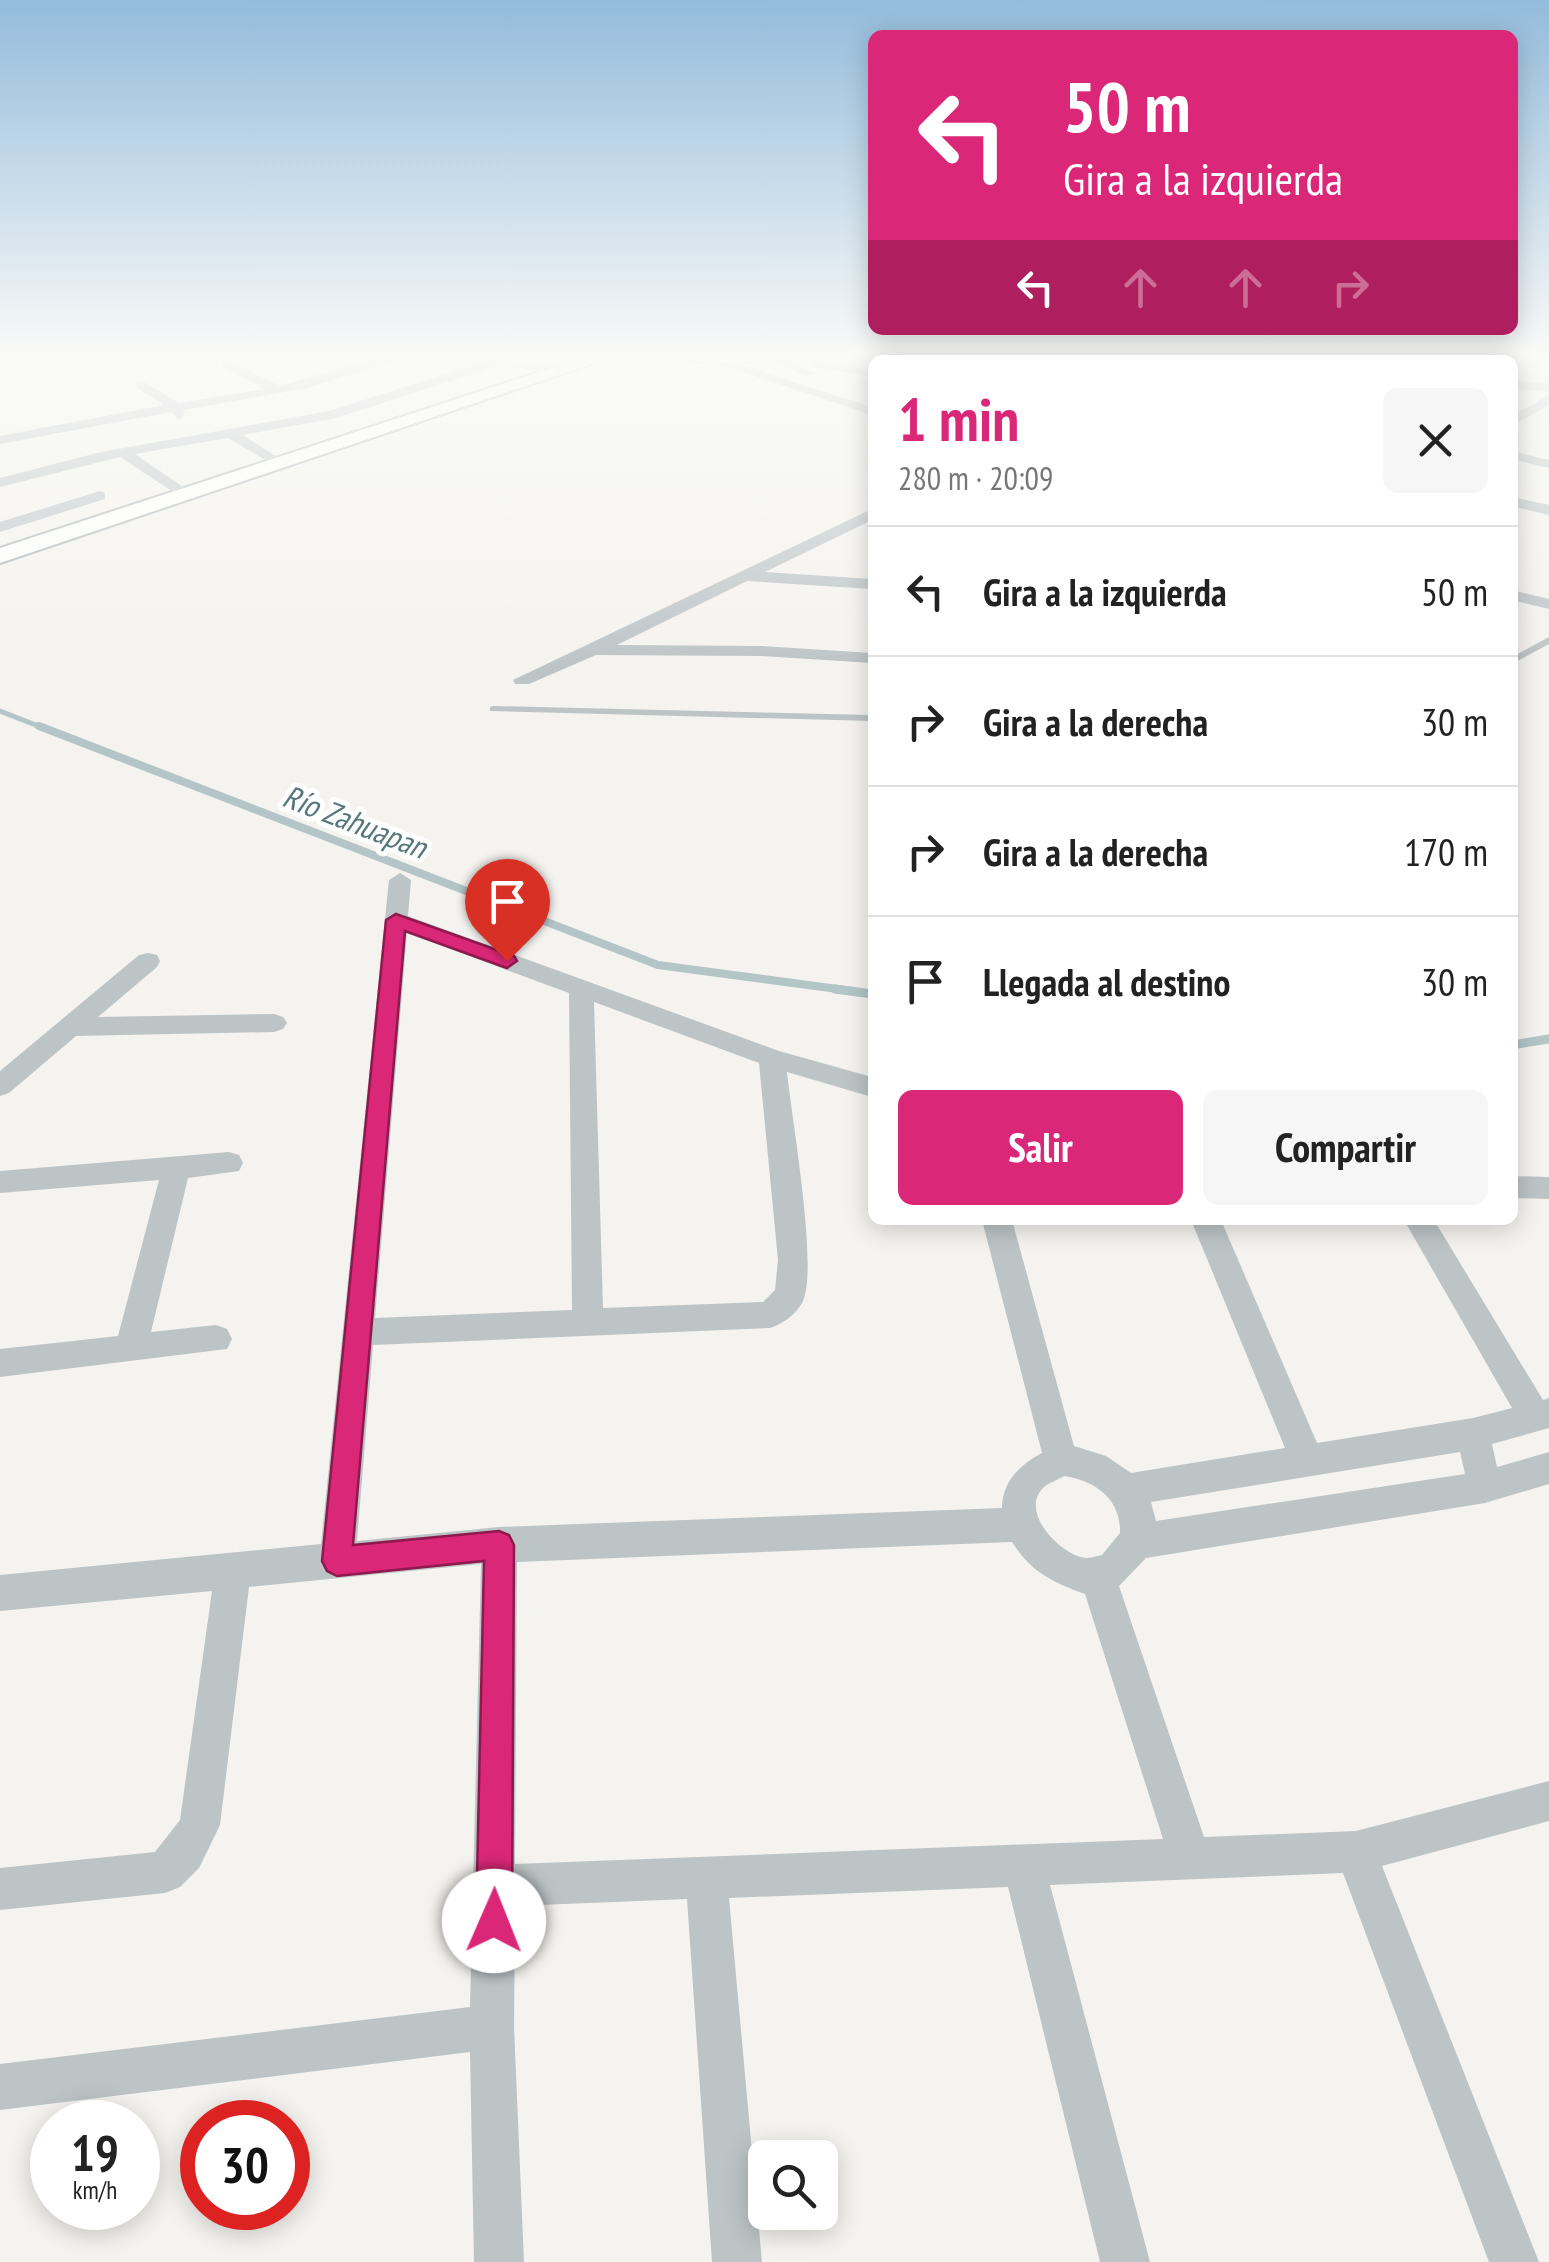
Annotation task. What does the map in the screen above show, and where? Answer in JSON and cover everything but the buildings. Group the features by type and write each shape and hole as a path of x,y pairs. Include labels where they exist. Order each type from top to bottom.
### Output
{"street":[{"path":"0,482 95,459"},
{"path":"132,459 178,490"},
{"path":"0,556 295,459"},
{"path":"0,527 100,496"},
{"path":"1518,502 1549,510"},
{"path":"522,680 868,516"},
{"path":"745,576 868,584"},
{"path":"1518,596 1549,604"},
{"path":"1518,612 1549,618"},
{"path":"592,650 762,651 868,658"},
{"path":"337,1561 400,880"},
{"path":"396,920 772,1058 868,1085"},
{"path":"0,1086 148,961"},
{"path":"582,988 588,1322"},
{"path":"68,1027 274,1023"},
{"path":"358,1332 770,1315 790,1296 793,1260 772,1058"},
{"path":"0,1182 228,1163"},
{"path":"130,1348 176,1167"},
{"path":"1518,1186 1549,1188"},
{"path":"998,1225 1060,1460"},
{"path":"1208,1225 1308,1460"},
{"path":"1126,1490 1473,1434 1542,1415 1422,1225"},
{"path":"0,1363 216,1339"},
{"path":"1473,1434 1485,1487"},
{"path":"1060,1460 1097,1466 1126,1490 1135,1507 1136,1542 1128,1557 1097,1574 1078,1574 1042,1557 1021,1524 1019,1506 1031,1475 1060,1460"},
{"path":"1136,1542 1485,1487 1549,1468"},
{"path":"0,1593 499,1545 1021,1524"},
{"path":"499,1545 492,2027 499,2262"},
{"path":"0,1889 165,1872 184,1853 200,1826 233,1571"},
{"path":"1097,1574 1190,1858"},
{"path":"494,1886 1356,1852 1549,1802"},
{"path":"1356,1852 1514,2262"},
{"path":"1024,1865 1125,2262"},
{"path":"706,1877 737,2262"},
{"path":"0,2088 492,2027"}],"lane":[{"path":"1518,658 1549,640"},
{"path":"493,709 868,718"}],"waterway":[{"name":"Río Zahuapan","path":"0,711 46,729"},
{"name":"Río Zahuapan","path":"39,726 658,965 853,991"},
{"name":"Río Zahuapan","path":"835,989 868,993"},
{"name":"Río Zahuapan","path":"1518,1044 1549,1039"}],"route":[{"path":"494,1921 499,1545 337,1561 396,920 507,961"}]}
